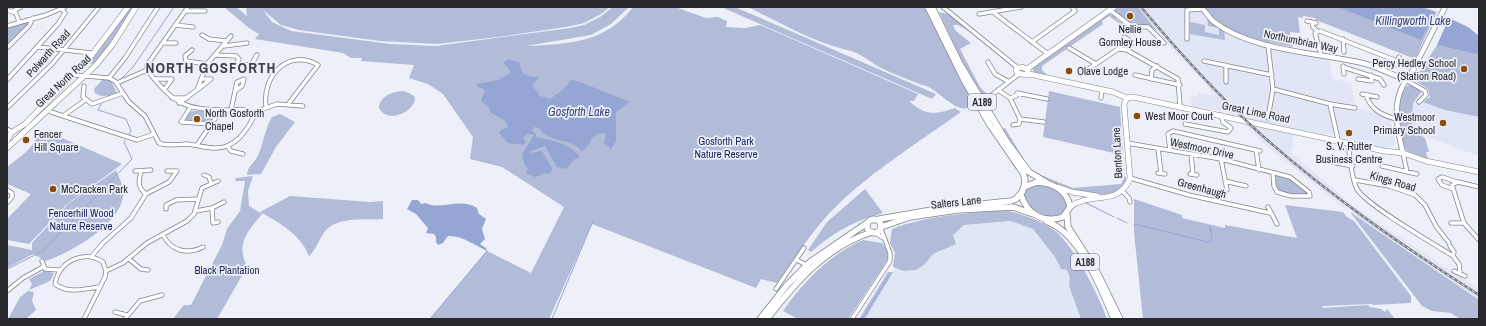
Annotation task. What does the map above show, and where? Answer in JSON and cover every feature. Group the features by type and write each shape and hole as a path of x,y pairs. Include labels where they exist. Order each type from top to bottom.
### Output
{"main road":[{"name":"Great North Road","path":"12,132 20,127 88,60 128,7"},
{"name":"Great North Road","path":"7,148 85,76 108,49 136,7"},
{"name":"A189","path":"928,7 964,80 990,125 1023,173 1025,179 1023,190 1024,206 1033,214 1041,218"},
{"name":"A189","path":"932,7 960,64 1007,142 1029,172 1066,195 1070,207"},
{"path":"1028,71 1018,68 1016,71 1025,76 1028,71 1048,54 1114,7"},
{"name":"Great Lime Road","path":"1028,71 1127,98 1134,97 1180,106 1348,143 1403,153 1420,159 1479,172"},
{"name":"Benton Lane","path":"1070,207 1078,200 1111,197 1123,192 1128,186 1130,178 1124,104 1127,98"},
{"path":"20,127 27,129"},
{"path":"12,132 9,139 17,138"},
{"name":"A189","path":"1023,190 1033,183 1052,185"},
{"name":"Benton Lane","path":"1052,185 1076,193 1111,197"},
{"name":"Salters Lane","path":"874,220 943,208 1011,201 1016,199 1023,190"},
{"name":"Salters Lane","path":"881,228 891,223 914,217 1004,206 1013,207 1033,214"},
{"path":"1041,218 1055,219 1066,214 1070,207"},
{"name":"A188","path":"1066,214 1067,226 1097,272 1120,319"},
{"name":"A188","path":"1041,218 1065,232 1096,280 1114,319"},
{"name":"A189","path":"760,319 788,284 828,247 874,220"},
{"path":"874,220 879,222 881,228"},
{"path":"868,223 867,228 873,232"},
{"name":"A189","path":"767,319 808,267 860,234 873,232 881,228"}],"street":[{"path":"7,10 13,11 21,7"},
{"name":"Polwarth Road","path":"7,108 37,80 99,7"},
{"path":"109,78 125,58 158,7"},
{"path":"188,7 146,67 154,79 172,98 190,108 244,110 252,112 266,106 289,103 303,106"},
{"path":"943,7 946,11 1018,68"},
{"path":"979,14 1021,7"},
{"path":"1032,42 1074,11 1072,7"},
{"path":"1407,172 1396,119 1396,106 1406,80 1410,76 1445,7"},
{"path":"7,26 46,15 63,8 64,13 62,18 7,80"},
{"path":"1187,39 1187,10 1201,8"},
{"name":"Northumbrian Way","path":"1201,8 1212,19 1231,32 1251,40 1355,62 1406,80"},
{"path":"1110,10 1132,27 1146,27 1150,29 1164,44"},
{"path":"13,11 16,13 19,22"},
{"path":"186,11 205,11"},
{"path":"993,12 1048,54"},
{"path":"7,48 29,26 32,18"},
{"path":"1307,21 1316,23"},
{"path":"1312,22 1312,27 1317,31 1324,31 1398,59 1396,65"},
{"path":"175,25 193,27"},
{"path":"1317,31 1315,33 1321,55"},
{"path":"202,35 209,39 226,41"},
{"path":"197,90 207,64 231,36"},
{"path":"1121,49 1120,45 1126,38 1134,43"},
{"path":"1343,39 1343,50 1348,49"},
{"path":"163,43 176,43"},
{"path":"224,46 234,46 247,43"},
{"path":"1268,44 1272,75 1272,89 1268,118"},
{"path":"38,46 91,52"},
{"path":"1069,48 1096,64"},
{"path":"1081,74 1121,49 1129,51 1178,78 1180,85 1180,106"},
{"path":"192,50 185,56 186,61 207,64"},
{"path":"216,55 236,56 238,57 236,64 251,65 257,55"},
{"path":"266,106 265,99 270,82 288,61 318,65 289,103"},
{"path":"1204,61 1272,75"},
{"path":"988,62 995,74 1008,82"},
{"path":"1355,62 1357,71"},
{"path":"1226,65 1226,82"},
{"path":"1151,79 1152,70 1157,66"},
{"path":"1344,74 1343,66 1382,80 1384,85"},
{"path":"117,83 147,70"},
{"path":"988,98 1019,74"},
{"path":"74,75 114,79 129,102 142,112 154,134 162,144 196,145 220,149 228,147 236,142 251,123 254,116 252,112"},
{"path":"1135,75 1180,85"},
{"path":"1358,78 1372,81 1371,76"},
{"path":"154,79 172,79 164,90"},
{"path":"179,103 211,80 202,79"},
{"path":"1406,80 1425,91 1426,95 1419,102"},
{"path":"84,86 82,93 84,100"},
{"path":"1272,89 1330,104 1354,108"},
{"path":"998,90 1010,98 1020,119 1019,124 1013,125"},
{"path":"1101,98 1102,90"},
{"path":"230,110 235,91"},
{"path":"84,100 95,104 123,93"},
{"path":"1010,98 1016,96 1017,93 1047,100"},
{"path":"1377,97 1364,94 1369,104 1375,110 1396,119"},
{"path":"172,98 188,98"},
{"path":"63,116 84,100"},
{"path":"1330,104 1338,140"},
{"path":"190,108 182,118 181,122 212,124"},
{"path":"196,145 222,110"},
{"path":"51,112 137,140 154,134"},
{"path":"1185,124 1228,132 1231,128 1223,122 1221,115"},
{"path":"1020,119 1044,122"},
{"path":"7,129 12,132"},
{"path":"1170,150 1168,134 1172,132 1258,150 1259,170"},
{"name":"Westmoor Drive","path":"1127,143 1221,159 1259,170 1273,173 1294,179 1309,192 1310,196 1305,197 1278,193 1274,189 1273,173"},
{"path":"1348,143 1358,191 1370,203 1453,256 1459,264 1460,272"},
{"path":"228,147 230,151 243,154"},
{"path":"1158,148 1161,173"},
{"path":"1191,154 1193,174"},
{"path":"1221,159 1227,190"},
{"path":"1331,162 1353,166"},
{"path":"1382,166 1417,174"},
{"path":"135,171 141,172 151,170"},
{"path":"92,256 103,243 131,218 138,203 146,194 170,184 177,172 167,171"},
{"path":"141,172 138,182 142,191 146,194"},
{"path":"204,175 209,176 212,183"},
{"path":"1452,189 1442,185 1438,179 1442,177 1479,187"},
{"name":"Greenhaugh","path":"1130,178 1189,195 1270,213"},
{"name":"Kings Road","path":"1355,180 1416,195 1423,202 1437,228 1446,235 1454,252 1453,256"},
{"path":"196,211 199,194 202,188 218,181"},
{"path":"1225,181 1246,186"},
{"path":"1458,182 1453,183 1452,189 1464,223 1479,240"},
{"path":"7,190 12,193 12,197 7,203"},
{"path":"1123,192 1129,198 1130,202"},
{"path":"166,208 166,205 176,199 198,199"},
{"path":"106,271 117,267 146,244 182,225 196,211 212,208 224,202"},
{"path":"1268,207 1277,224"},
{"path":"212,208 212,225 218,222"},
{"path":"1451,223 1464,223"},
{"path":"881,228 882,238"},
{"path":"852,319 890,261 891,255 888,247 882,238 873,232"},
{"path":"163,235 168,244 176,250 199,252 203,247"},
{"path":"776,289 804,248"},
{"path":"84,319 99,287 106,271 103,262 92,256 75,259 59,270 55,278 55,284 59,288 67,290 99,287"},
{"path":"128,259 141,268 148,270"},
{"path":"797,260 808,267"},
{"path":"42,262 43,267"},
{"path":"43,267 50,270 59,270"},
{"path":"7,291 18,281 43,267"},
{"path":"1454,272 1460,272 1465,276"},
{"path":"115,312 126,317 139,301 146,297 160,296"}],"shaded area":[{"path":"1138,7 1197,7 1212,22 1250,41 1329,58 1333,79 1351,83 1356,108 1375,112 1391,121 1395,144 1394,146 1383,148 1351,140 1340,135 1323,134 1246,118 1254,125 1294,134 1292,141 1293,150 1289,151 1356,208 1479,290 1479,300 1365,224 1350,212 1352,211 1348,208 1345,209 1263,143 1243,122 1247,122 1240,116 1231,114 1226,108 1226,112 1192,106 1191,96 1198,97 1198,92 1214,95 1202,80 1165,42"},
{"name":"Westmoor Primary School","path":"1417,84 1428,89 1430,94 1428,100 1424,102 1445,110 1479,117 1479,156 1407,130 1415,86"},
{"path":"1010,221 1033,228 1055,257 1061,269 1067,270 1070,278 1069,286 1081,319 865,319 895,269 903,271 916,270 924,265 933,254 955,244 953,235 964,225"}],"green space":[{"path":"130,7 135,7 96,63 89,64 88,62"},
{"name":"Gosforth Park Nature Reserve","path":"224,7 236,7 247,16 246,7 610,7 601,14 584,23 566,27 437,44 380,41 299,30 281,25 263,10 272,22 291,31 390,44 436,46 570,28 584,25 600,17 613,7 629,7 611,24 591,35 526,46 571,42 598,35 611,28 633,7 675,7 706,18 718,17 727,21 726,27 745,28 760,25 918,94 914,101 909,101 926,112 936,113 955,108 961,112 873,174 840,202 813,233 777,283 761,279 756,288 592,224 549,319 430,319 487,251 531,273 564,207 502,167 470,159 473,137 443,94 428,84 409,78 414,65 361,61 362,58 351,58 343,53 255,39 259,34 249,28"},
{"path":"721,7 735,7 936,94 932,99"},
{"path":"748,7 925,7 974,104 968,108 962,108 955,105 928,87 884,70 856,53 834,47 784,26"},
{"path":"1118,7 1138,7 1157,31 1149,27 1132,26 1114,11"},
{"path":"1203,7 1423,7 1437,12 1415,59 1316,20 1315,18 1303,16 1303,18 1298,17 1300,33 1290,32 1293,47 1255,39 1244,36 1223,25"},
{"path":"939,12 951,15 971,32 958,25 953,25 956,31 971,43 960,49 980,87 987,94 986,98 983,98 964,66"},
{"path":"1109,14 1117,17 1115,18 1125,24 1131,32 1109,16 1102,21 1103,24 1042,66 1042,70 1048,76 1033,72 1033,67"},
{"path":"1207,18 1224,30 1225,40 1190,34 1190,22 1205,25 1205,32 1219,35 1219,28 1208,26"},
{"path":"28,21 30,23 7,46 7,27"},
{"path":"1437,45 1479,55 1479,117 1445,110 1423,102 1430,97 1428,89 1414,80"},
{"path":"102,80 111,80 117,93 100,96 95,93 94,89"},
{"path":"1411,85 1421,92 1413,103 1412,128 1425,138 1429,152 1426,152 1428,159 1407,151 1398,127 1398,110 1400,102 1406,86"},
{"path":"402,91 414,96 415,100 413,105 404,113 398,115 393,116 383,113 379,108 382,100 387,95"},
{"path":"1049,91 1120,107 1123,155 1043,137"},
{"path":"193,111 215,111 217,115 211,123 183,121 187,114"},
{"path":"280,114 295,122 276,147 261,174 247,175 249,168 258,155 272,117"},
{"path":"1005,128 1031,171 1073,188 1121,184 1125,176 1127,179 1126,183 1119,191 1107,195 1073,191 1033,174 1001,129"},
{"name":"McCracken Park","path":"44,130 122,164 66,205 29,244 7,240 7,219 31,194 7,184 7,167 27,151 38,135"},
{"name":"Fencerhill Wood Nature Reserve","path":"116,170 122,187 123,197 119,208 103,228 80,244 56,257 46,261 33,254 7,268 7,245 32,250 32,243 68,204"},
{"path":"1277,175 1291,178 1308,194 1305,196 1281,193 1276,189 1275,177"},
{"name":"Black Plantation","path":"253,176 248,191 249,206 262,214 248,232 243,244 244,259 247,267 217,319 173,319 184,305 191,305 222,245 227,229 240,211 245,181 235,181 236,178"},
{"path":"1035,184 1050,186 1065,197 1067,207 1061,213 1053,217 1045,217 1036,214 1023,199 1024,192"},
{"path":"865,189 883,213 853,224 828,238 811,252 808,250 827,222"},
{"path":"290,196 370,202 383,201 383,219 345,221 331,226 326,230 309,256 295,235 275,220 260,212"},
{"path":"1134,199 1182,215 1182,218 1225,228 1225,225 1297,238 1285,205 1343,212 1347,217 1354,221 1411,296 1411,303 1322,306 1323,308 1368,305 1370,307 1381,309 1385,312 1387,309 1395,319 1143,319 1134,232"},
{"path":"1003,210 1036,220 1054,230 1061,237 1085,271 1107,319 1081,319 1069,286 1070,278 1067,270 1061,269 1055,257 1033,229 1010,221 964,225 953,235 956,244 933,254 924,265 916,270 903,271 893,267 895,253 890,243 892,229 905,224 932,218"},
{"path":"1350,212 1479,300 1479,319 1460,319 1451,313 1432,311 1422,306"},
{"path":"863,240 882,243 887,250 888,259 848,319 798,319 783,311 808,279 828,261 839,253"},
{"path":"44,271 54,273 50,281 29,290 32,284 29,279"},
{"path":"888,272 893,272 865,319 859,319"},
{"path":"28,291 34,292 32,301 36,310 26,319 8,319 20,297"}],"water":[{"name":"Killingworth Lake","path":"1338,7 1378,7 1386,10 1382,7 1420,7 1435,12 1421,40"},
{"path":"1449,18 1468,27 1479,36 1479,55 1437,45"},
{"name":"Gosforth Lake","path":"508,60 519,62 523,74 533,77 540,76 532,85 540,96 550,99 563,90 571,80 580,82 630,102 616,112 616,141 611,149 604,143 606,134 599,133 596,135 590,140 591,141 582,152 573,144 548,136 539,128 534,127 532,131 536,134 536,137 567,146 577,153 580,158 575,159 566,169 557,167 545,146 531,151 530,153 542,151 553,170 549,174 545,173 535,177 526,173 528,169 524,164 522,154 534,135 528,134 523,137 526,142 523,145 508,143 499,133 501,130 508,127 505,121 490,112 490,108 481,101 485,90 476,86 478,84 498,80 510,73 510,70 504,64 504,62"},
{"path":"412,200 418,200 421,204 426,203 437,206 464,204 477,208 479,214 486,219 482,229 485,239 480,244 486,248 487,251 468,241 453,236 448,236 443,243 438,245 434,234 426,233 428,228 416,214 407,209"}],"waterway":[{"path":"121,79 133,67 174,7"},
{"path":"101,104 98,110 126,119 131,131 129,135"},
{"path":"7,269 43,251 132,159 124,142 125,140"},
{"path":"1086,203 1114,217"},
{"path":"1117,218 1127,223"},
{"path":"552,319 593,221"},
{"path":"1134,224 1208,242 1212,240 1210,226"},
{"path":"430,319 487,251"},
{"path":"862,319 889,276"}],"railway":[{"path":"1141,7 1210,85 1240,115 1281,152 1364,217 1479,295"}],"place":[{"name":"Nellie Gormley House","path":"1130,16"},
{"name":"Percy Hedley School (Station Road)","path":"1464,69"},
{"name":"Olave Lodge","path":"1069,71"},
{"name":"West Moor Court","path":"1137,116"},
{"name":"North Gosforth Chapel","path":"197,119"},
{"name":"Westmoor Primary School","path":"1443,123"},
{"name":"S. V. Rutter Business Centre","path":"1349,133"},
{"name":"Fencer Hill Square","path":"26,140"},
{"name":"McCracken Park","path":"53,189"}],"district":[{"name":"NORTH GOSFORTH","path":"211,67"}]}
